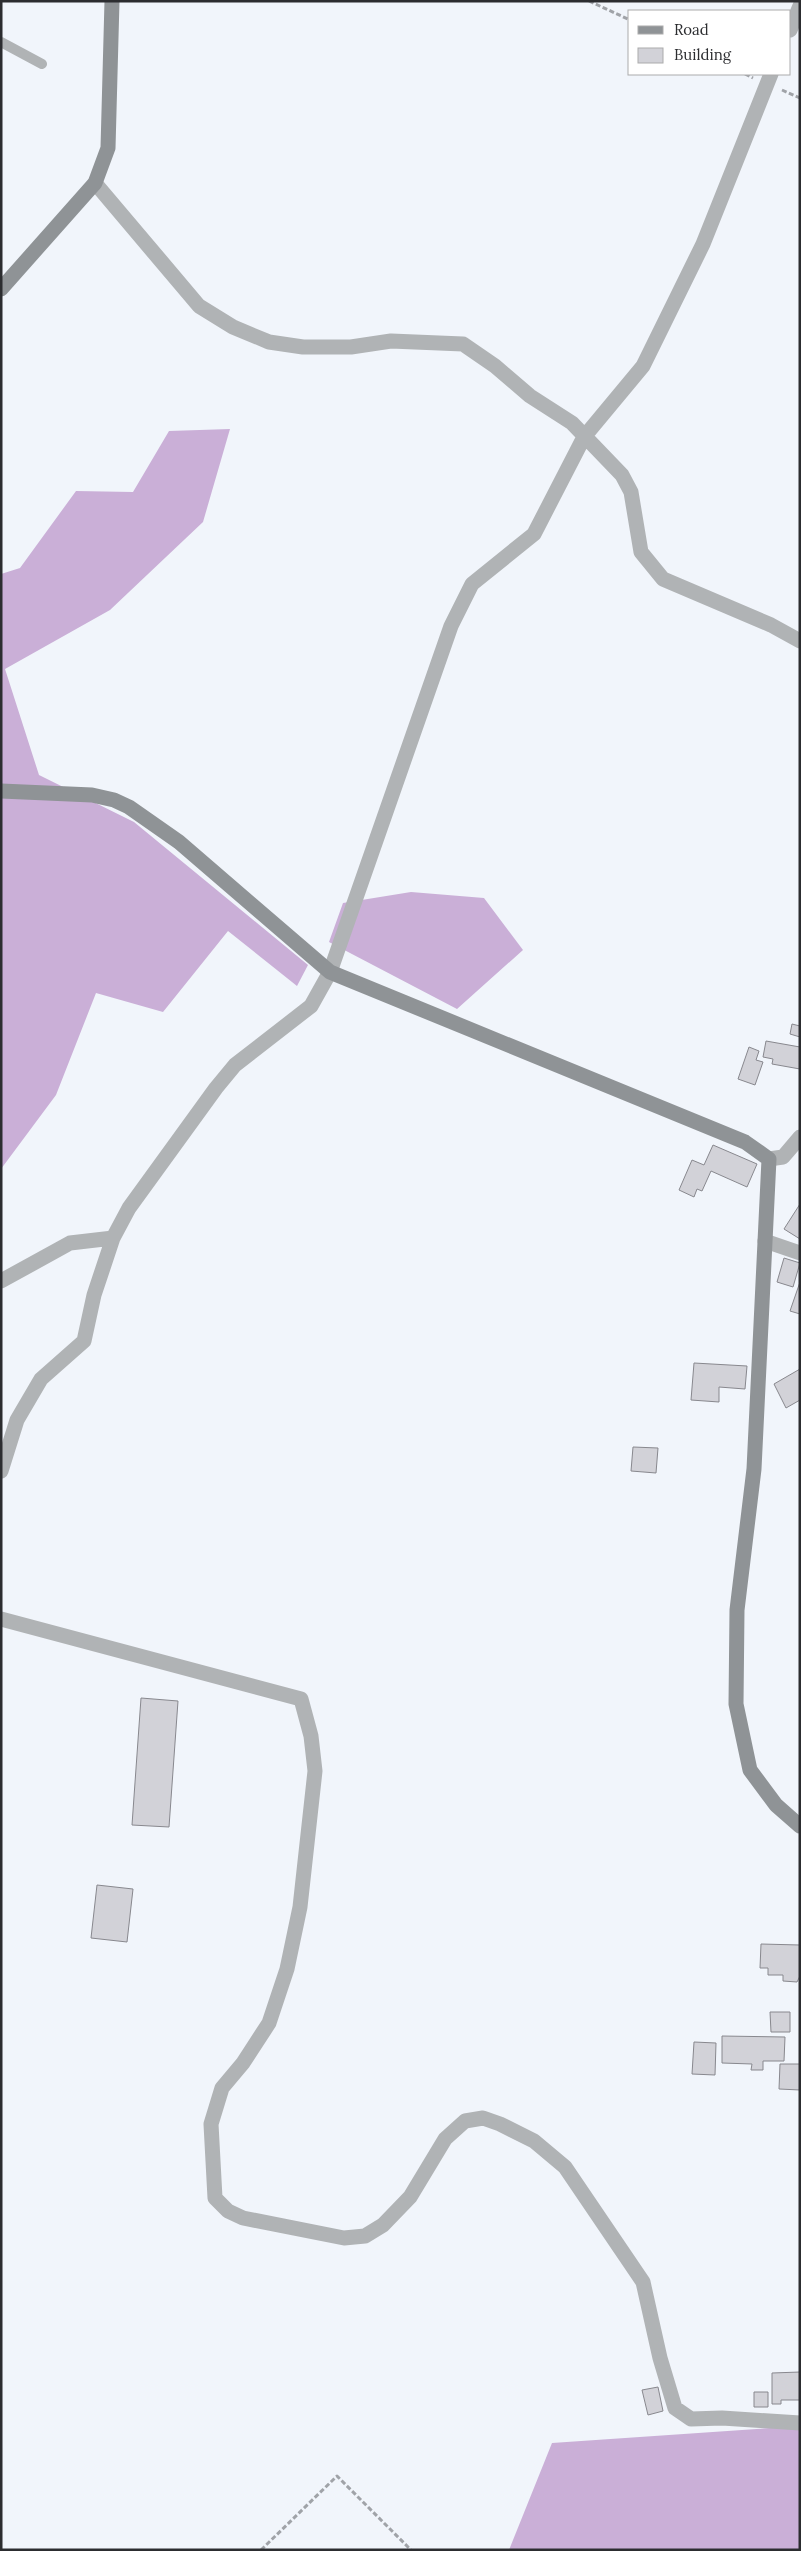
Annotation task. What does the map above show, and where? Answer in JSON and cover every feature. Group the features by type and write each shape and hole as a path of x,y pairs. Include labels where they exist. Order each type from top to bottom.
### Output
{"street":[{"path":"1,289 96,183 108,148 112,1"},
{"path":"791,28 800,6"},
{"path":"1,1471 17,1420 41,1379 84,1341 94,1295 113,1238 140,1192 235,1065 311,1006 330,972 451,626 472,584 534,534 584,437 642,366 703,244 771,75"},
{"path":"96,183 199,306 233,327 269,342 303,347 351,347 391,341 463,344 495,366 530,396 572,423 622,475 631,492 641,552 663,579 771,624 800,641"},
{"path":"1,792 92,795 114,800 129,807 179,842 330,972 745,1142 770,1159 783,1157 800,1137"},
{"path":"770,1159 754,1469 737,1610 736,1704 750,1770 776,1805 800,1826"},
{"path":"1,1281 70,1243 113,1238"},
{"path":"765,1240 800,1253"},
{"path":"1,1619 301,1698 311,1736 315,1771 300,1907 287,1969 269,2023 222,2088 211,2124 215,2198 228,2211 242,2218 344,2238 364,2236 383,2225 410,2197 445,2139 465,2121 483,2118 500,2124 534,2141 565,2167 642,2282 660,2358 675,2408 691,2419 722,2418 800,2423"}],"lane":[{"path":"1,42 42,64"}],"path":[{"path":"590,1 628,19"},
{"path":"261,2550 337,2476 411,2550"}],"shaded area":[{"path":"230,429 203,522 110,610 5,669 39,775 134,822 308,965 297,986 228,931 163,1012 96,993 56,1095 1,1169 1,574 20,568 76,491 133,492 169,431"},
{"path":"411,892 484,898 523,950 457,1009 329,942 343,903"},
{"path":"800,2426 800,2550 509,2550 552,2443"}],"building":[{"path":"792,1024 800,1026 800,1037 790,1034"},
{"path":"766,1041 800,1047 800,1069 772,1064 773,1059 763,1057"},
{"path":"749,1047 759,1051 756,1060 763,1062 755,1085 738,1079"},
{"path":"713,1145 757,1164 747,1187 711,1171 702,1191 697,1189 694,1197 679,1190 692,1160 704,1165"},
{"path":"800,1204 800,1239 784,1229"},
{"path":"784,1258 800,1263 793,1287 777,1282"},
{"path":"800,1282 800,1314 790,1311"},
{"path":"694,1363 747,1366 745,1389 719,1387 719,1402 691,1400"},
{"path":"800,1369 800,1400 786,1408 774,1384"},
{"path":"633,1447 658,1448 656,1473 631,1471"},
{"path":"141,1698 178,1701 169,1827 132,1825"},
{"path":"97,1885 133,1889 127,1942 91,1938"},
{"path":"761,1944 800,1945 800,1976 797,1982 783,1981 783,1975 768,1975 768,1968 760,1968"},
{"path":"770,2012 790,2012 790,2032 771,2032"},
{"path":"722,2036 785,2037 784,2061 763,2061 763,2070 751,2070 752,2064 722,2063"},
{"path":"694,2042 716,2043 715,2075 692,2074"},
{"path":"780,2064 800,2064 800,2090 779,2089"},
{"path":"800,2372 800,2400 781,2400 781,2404 772,2404 772,2373"},
{"path":"658,2387 663,2411 648,2415 642,2390"},
{"path":"754,2392 768,2392 768,2407 754,2407"}]}
